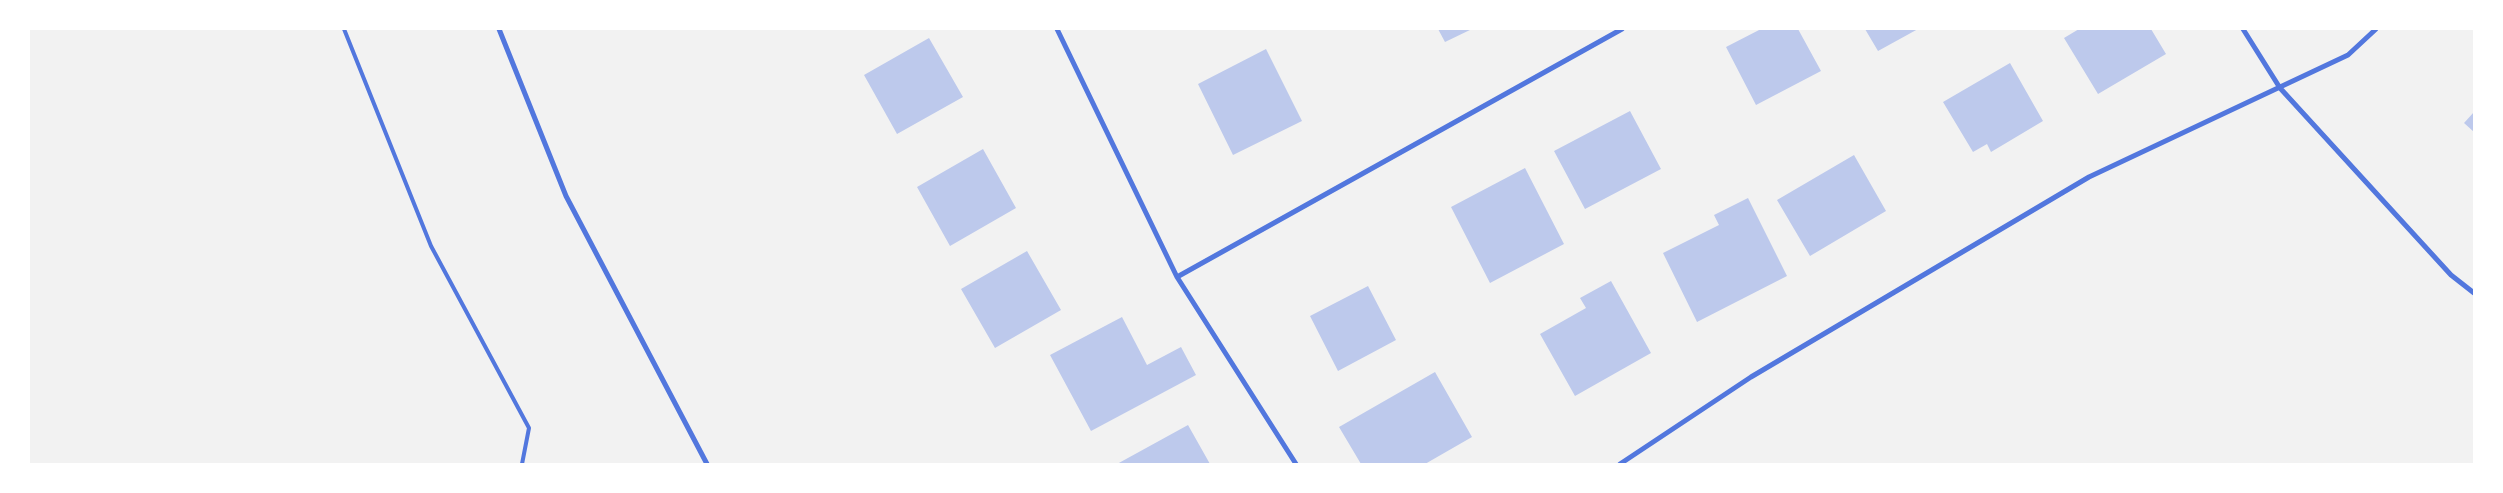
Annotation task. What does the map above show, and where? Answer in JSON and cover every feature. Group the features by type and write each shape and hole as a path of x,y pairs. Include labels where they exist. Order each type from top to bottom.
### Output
{"street":[{"path":"498,29 566,196 707,464"},
{"path":"1057,29 1177,277 1296,464"},
{"path":"1607,29 1610,35"},
{"path":"1177,277 1622,29"},
{"path":"2243,29 2280,88 2451,275 2474,292"},
{"path":"1620,464 1752,378 2089,177 2348,55 2376,29"}],"lane":[{"path":"344,29 431,246 529,428 522,464"}],"building":[{"path":"1438,29 1472,29 1445,42"},
{"path":"1761,29 1798,29 1821,71 1756,105 1726,47"},
{"path":"1865,29 1918,29 1878,51"},
{"path":"2079,29 2151,29 2166,54 2098,94 2064,38"},
{"path":"929,38 963,97 897,134 864,75"},
{"path":"1266,49 1302,121 1233,155 1198,84"},
{"path":"2010,63 2043,121 1991,152 1987,144 1973,152 1943,102"},
{"path":"1630,111 1661,169 1585,209 1554,151"},
{"path":"2474,112 2474,132 2464,123"},
{"path":"983,149 1016,208 950,246 917,187"},
{"path":"1854,155 1886,211 1810,256 1777,200"},
{"path":"1525,168 1564,244 1490,283 1451,207"},
{"path":"1748,198 1787,276 1697,322 1663,253 1719,225 1714,215"},
{"path":"1027,251 1061,310 995,348 961,289"},
{"path":"1611,281 1651,353 1575,396 1540,334 1586,308 1580,298"},
{"path":"1368,286 1396,340 1338,371 1310,316"},
{"path":"1122,317 1147,365 1181,347 1196,375 1091,431 1050,355"},
{"path":"1435,372 1472,437 1425,464 1361,464 1339,427"},
{"path":"1188,425 1210,464 1117,464"}]}
